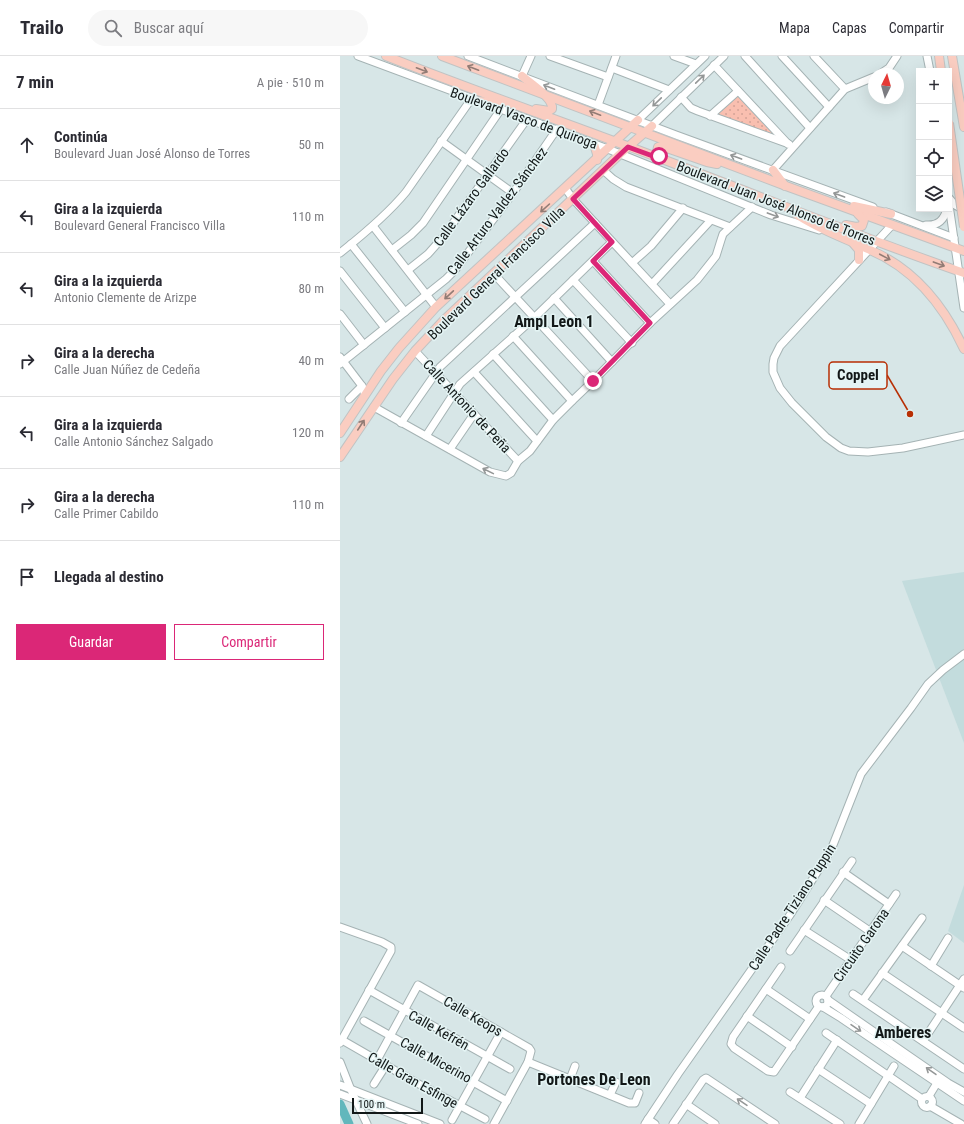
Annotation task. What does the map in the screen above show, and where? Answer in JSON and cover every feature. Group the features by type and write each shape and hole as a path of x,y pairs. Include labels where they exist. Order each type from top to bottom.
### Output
{"main road":[{"name":"Boulevard Juan José Alonso de Torres","path":"386,56 962,274"},
{"name":"Boulevard Juan José Alonso de Torres","path":"442,56 960,250"},
{"path":"940,56 941,68"},
{"path":"952,56 964,127"},
{"path":"475,100 511,104 549,111 552,109 553,105 551,101 522,76"},
{"name":"Boulevard General Francisco Villa","path":"340,432 399,348 436,307 638,120"},
{"name":"Boulevard General Francisco Villa","path":"340,458 374,407 415,351 457,307 494,274 620,154 652,126"},
{"path":"951,140 964,227"},
{"path":"573,199 571,191 573,185 589,170 595,161 597,154 594,144"},
{"path":"661,159 657,152 658,148 661,146 707,162 717,164 726,163"},
{"path":"772,170 786,186"},
{"path":"535,234 565,202 567,197 565,188"},
{"path":"831,202 891,214"},
{"path":"788,208 804,220 825,231 870,249 900,266 927,290 945,313 964,349"},
{"path":"802,213 852,227 862,226 864,222 863,218 852,210"},
{"path":"851,242 860,250 859,260"}],"street":[{"name":"Boulevard Vasco de Quiroga","path":"358,56 556,129 789,221 825,231"},
{"path":"468,56 954,238"},
{"path":"522,76 531,56"},
{"path":"550,56 608,77"},
{"path":"598,105 616,56"},
{"path":"674,56 696,64"},
{"name":"Boulevard General Francisco Villa","path":"638,120 705,56"},
{"name":"Boulevard General Francisco Villa","path":"652,126 724,56"},
{"path":"745,56 810,128"},
{"path":"782,56 829,107"},
{"path":"814,56 845,89"},
{"path":"889,68 897,56"},
{"path":"927,56 929,68"},
{"path":"714,65 790,146"},
{"path":"612,68 669,90"},
{"path":"772,170 790,146 810,128 845,89 868,79"},
{"path":"710,116 738,91"},
{"path":"681,97 691,108 790,146"},
{"path":"340,253 386,215 406,192 441,141 475,100"},
{"path":"392,250 411,236 423,223 501,109"},
{"path":"665,113 663,126 676,135"},
{"name":"Calle Lázaro Gallardo","path":"408,270 428,254 444,236 527,118"},
{"name":"Calle Arturo Valdez Sánchez","path":"341,361 364,345 446,279 463,261 513,193 556,129"},
{"path":"441,141 513,193"},
{"path":"603,170 618,183 730,227"},
{"path":"565,188 573,199 670,304"},
{"path":"952,202 954,205 964,210"},
{"path":"374,407 476,465 496,474 506,476 511,473 518,461 530,451 553,420 650,323 697,280 716,256 720,240 730,227 752,207"},
{"path":"632,263 642,255 683,208"},
{"path":"918,224 928,226 936,224 943,219 946,212"},
{"path":"950,212 954,238 960,250 964,308"},
{"path":"652,284 711,220"},
{"path":"401,423 436,373 595,223"},
{"path":"892,225 776,352 773,372 780,388 792,403 826,437 836,445 849,451 868,452 903,448 964,435"},
{"path":"373,226 436,307"},
{"path":"426,436 454,391 463,381 534,318 612,242"},
{"path":"351,244 405,312"},
{"path":"593,261 650,323"},
{"path":"340,272 385,328"},
{"path":"494,274 593,381"},
{"path":"573,280 632,342"},
{"path":"554,298 612,362"},
{"path":"340,314 364,345"},
{"path":"513,336 572,401"},
{"name":"Calle Antonio de Peña","path":"415,351 518,461"},
{"path":"493,354 553,420"},
{"path":"341,361 362,386 365,395"},
{"path":"474,372 537,441"},
{"path":"349,399 362,386"},
{"path":"450,449 474,414"},
{"name":"Calle Padre Tiziano Puppin","path":"647,1121 790,915 831,850 861,774 928,684 964,654"},
{"path":"790,952 843,872 852,861"},
{"path":"843,872 889,904"},
{"name":"Circuito Garona","path":"827,998 896,894"},
{"path":"824,900 870,932"},
{"path":"863,1000 922,918"},
{"path":"340,927 382,942 391,947 390,954 341,1042"},
{"path":"804,930 851,960"},
{"path":"931,966 948,938"},
{"path":"902,946 931,966 963,984 923,1041"},
{"path":"781,967 733,1037 731,1044 741,1053 772,1073 778,1068 810,1019 821,1007 827,1005 827,998"},
{"path":"882,973 964,1028"},
{"name":"Calle Keops","path":"404,1010 418,985 528,1048 531,1051 528,1062"},
{"path":"766,989 810,1019"},
{"name":"Calle Kefrén","path":"369,990 510,1069"},
{"path":"854,994 964,1069"},
{"path":"843,1014 821,1007 817,1004 816,999 820,995 827,998 843,1014 903,1055 964,1092"},
{"path":"377,1060 404,1010"},
{"path":"747,1016 792,1047"},
{"name":"Calle Micerino","path":"364,1021 507,1101"},
{"path":"452,1120 475,1082 501,1032"},
{"path":"826,1033 922,1100 921,1102 923,1106 930,1106 956,1123"},
{"path":"800,1098 837,1040"},
{"name":"Calle Gran Esfinge","path":"341,1042 485,1119"},
{"path":"903,1055 938,1083 964,1101"},
{"path":"340,1062 367,1124"},
{"path":"494,1124 528,1062 629,1103 634,1103 639,1093"},
{"path":"374,1084 386,1065"},
{"path":"570,1079 575,1066"},
{"path":"859,1124 894,1066"},
{"path":"818,1069 871,1104"},
{"path":"673,1124 703,1080 706,1078 775,1124"},
{"path":"610,1095 616,1082"},
{"path":"922,1100 924,1096 929,1096 938,1083"},
{"path":"340,1085 440,1124"},
{"path":"790,1092 840,1124"},
{"path":"340,1094 418,1124"},
{"path":"929,1096 932,1102 930,1106"},
{"path":"686,1104 715,1124"},
{"path":"647,1121 655,1124"}],"shaded area":[{"path":"738,95 778,137 714,115"},
{"path":"964,572 964,743 902,581"},
{"path":"964,885 964,943 948,931"}],"waterway":[{"path":"340,1104 349,1124"}],"place":[{"name":"Coppel","path":"910,414"}],"district":[{"name":"Ampl Leon 1","path":"554,321"},
{"name":"Amberes","path":"903,1032"},
{"name":"Portones De Leon","path":"594,1079"}],"route":[{"path":"593,381 650,323 593,261 612,242 573,199 628,147 661,159 659,156"}]}
